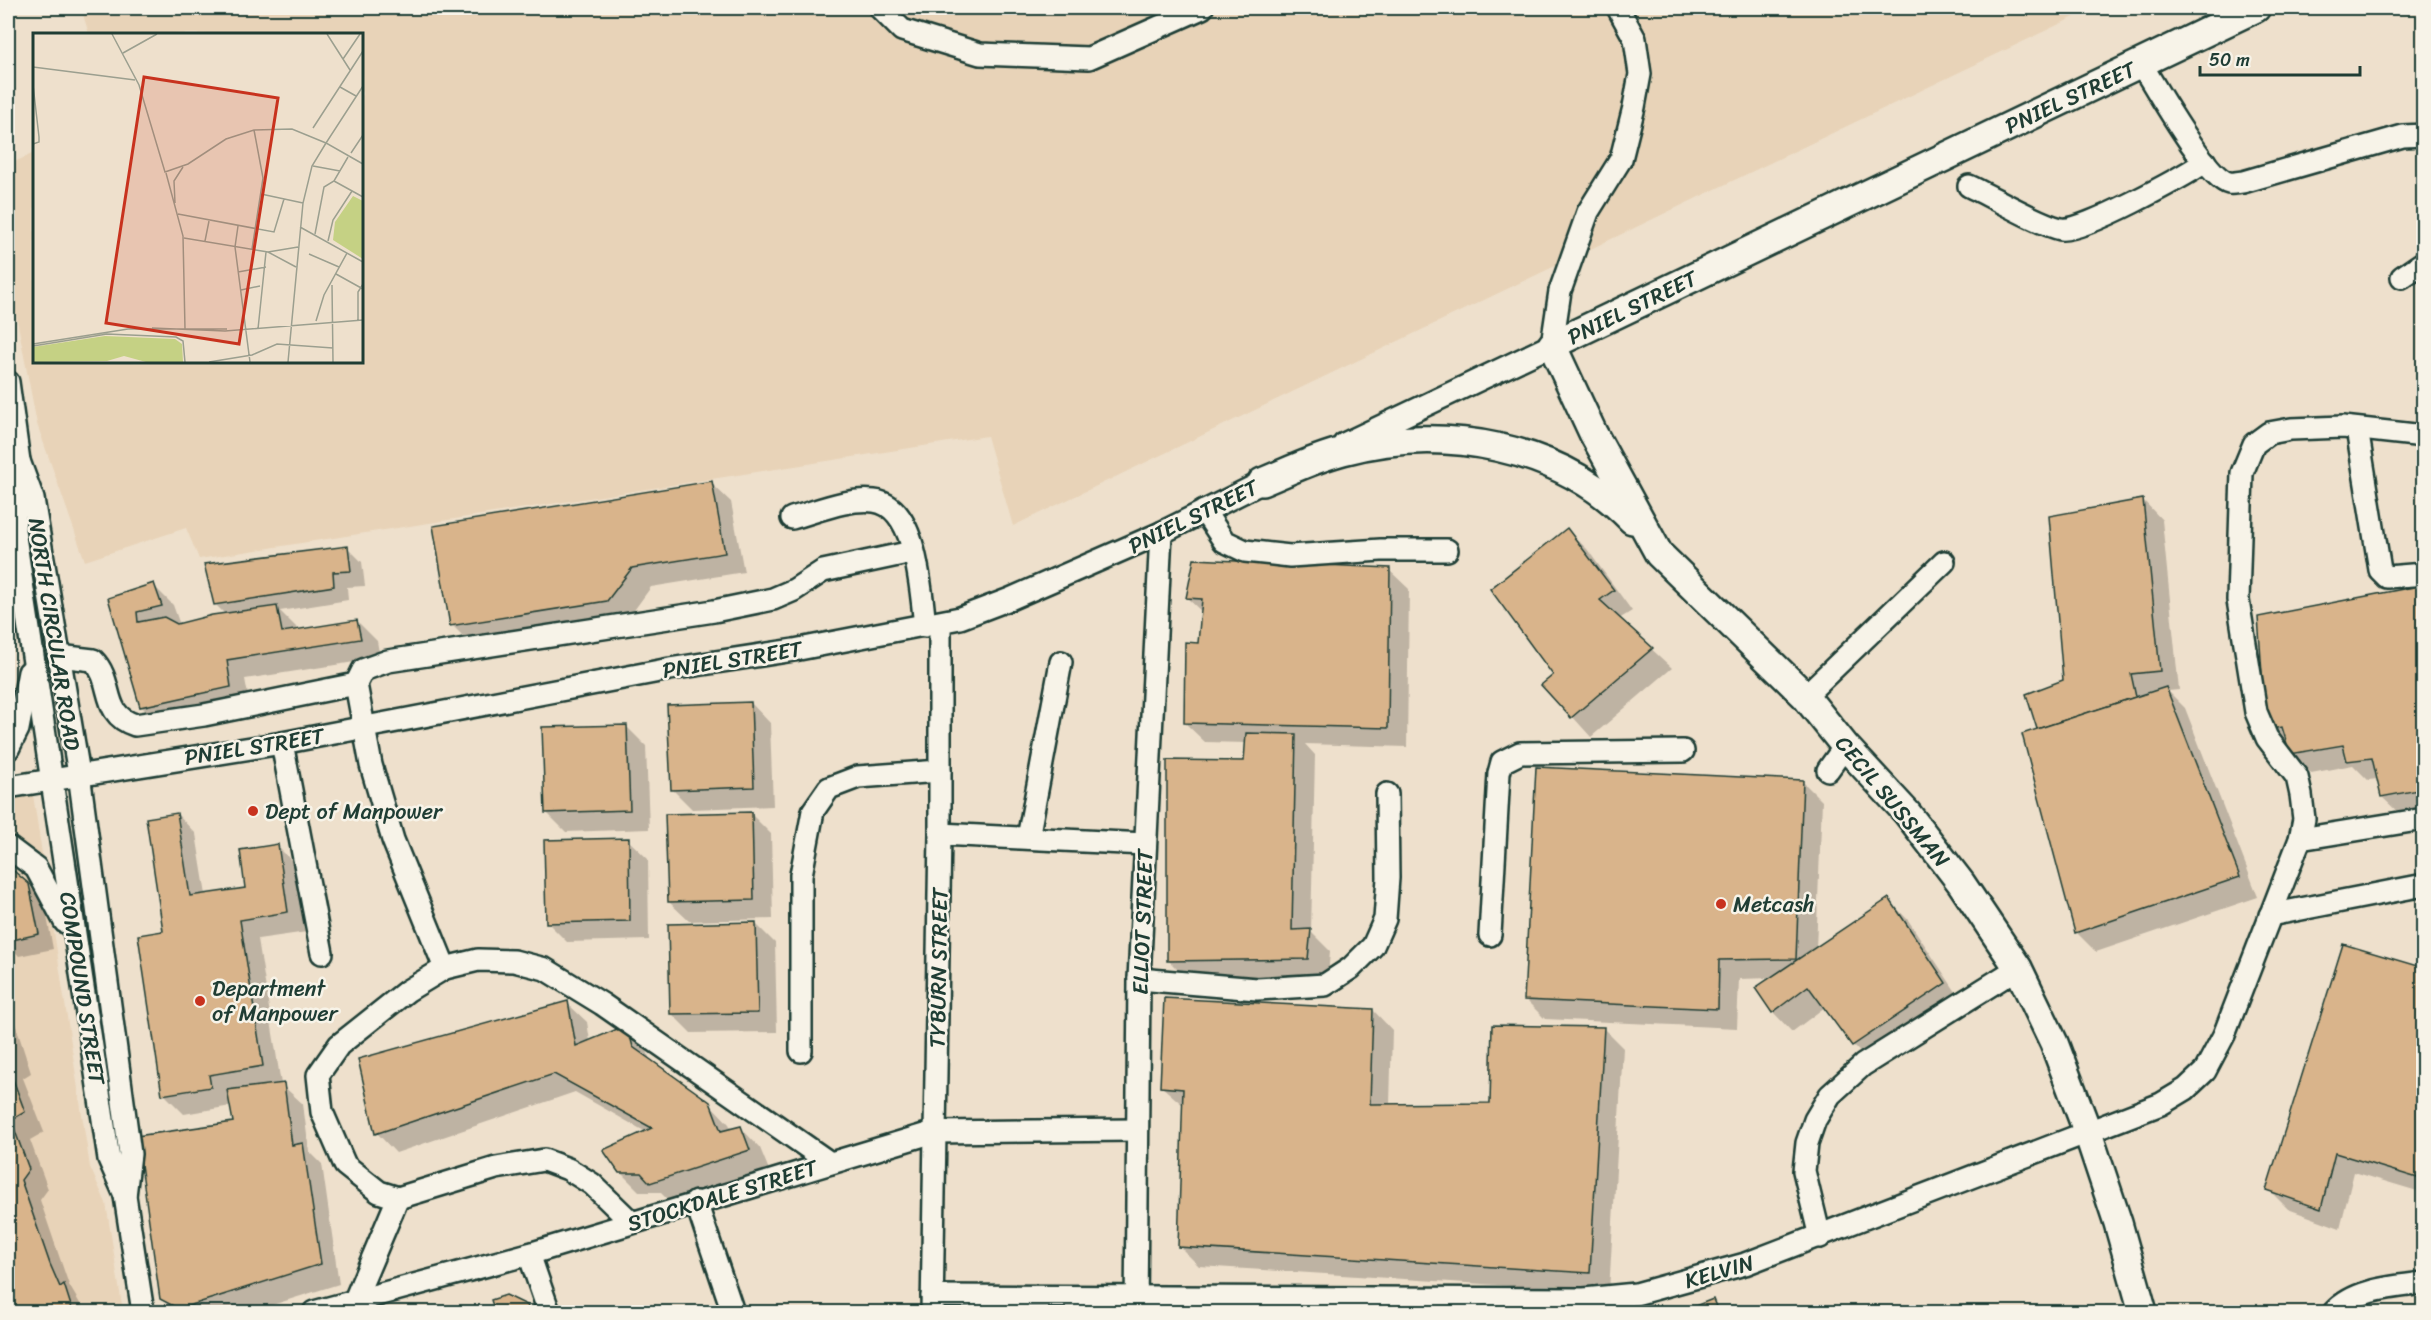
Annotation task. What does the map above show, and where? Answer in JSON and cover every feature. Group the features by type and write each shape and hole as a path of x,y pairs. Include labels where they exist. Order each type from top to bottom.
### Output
{"main road":[{"name":"PNIEL STREET","path":"1552,345 2256,8"},
{"name":"CECIL SUSSMAN","path":"1552,345 1593,434 1659,554 1805,696 1845,746 1914,822 1961,883 2018,968 2054,1043 2088,1133 2118,1223 2143,1312"},
{"path":"1262,482 1343,451 1386,442 1430,439 1474,443 1517,452 1558,468 1597,489 1631,519 1659,554"}],"street":[{"path":"880,8 902,30 980,54 1089,58 1202,8"},
{"path":"1552,345 1560,291 1588,212 1621,159 1634,107 1640,74 1635,39 1618,8"},
{"path":"2141,64 2205,162 2220,178 2229,183 2243,182 2403,136 2424,135"},
{"path":"1969,186 2052,226 2073,229 2175,181 2205,162"},
{"path":"2402,277 2424,262"},
{"name":"PNIEL STREET","path":"8,787 50,778 282,743 670,669 932,624 985,610 1161,533 1262,482 1552,345"},
{"name":"NORTH CIRCULAR ROAD","path":"8,382 19,461 14,530 50,778"},
{"name":"KELVIN","path":"932,1304 1480,1306 1636,1294 1745,1264 2161,1104 2186,1089 2205,1071 2224,1035 2300,840 2304,819 2297,777 2266,738 2256,712 2238,600 2242,473 2254,444 2269,433 2291,429 2357,429 2424,436"},
{"path":"2357,429 2380,570 2386,577 2424,574"},
{"name":"NORTH CIRCULAR ROAD","path":"19,461 33,499 79,774"},
{"name":"TYBURN STREET","path":"792,518 846,503 875,501 894,508 906,526 932,624 940,771 932,1304"},
{"path":"1204,511 1224,541 1245,551 1290,556 1381,550 1447,550"},
{"name":"ELLIOT STREET","path":"1137,1305 1139,979 1161,533"},
{"path":"445,968 393,840 363,727 356,684 363,670 388,661 714,611 773,599 794,590 824,571 912,552"},
{"path":"1805,696 1944,562"},
{"path":"8,749 18,729 32,654"},
{"path":"59,656 93,660 101,671 115,713 125,722 135,724 356,684"},
{"path":"1028,838 1061,662"},
{"path":"282,743 322,953"},
{"path":"1828,770 1845,746"},
{"path":"1490,935 1499,774 1502,762 1520,753 1683,751"},
{"path":"801,1051 801,875 813,811 829,788 858,777 940,771"},
{"name":"COMPOUND STREET","path":"79,774 130,1154 125,1196"},
{"name":"COMPOUND STREET","path":"50,778 109,1159 125,1196 143,1312"},
{"path":"1139,979 1257,989 1324,985 1352,968 1373,946 1385,919 1388,878 1387,794"},
{"path":"2300,840 2424,819"},
{"path":"940,834 1145,844"},
{"path":"8,847 25,858 45,881 77,951"},
{"path":"2270,915 2424,885"},
{"path":"631,1222 592,1184 568,1169 544,1160 496,1168 398,1198 379,1192 345,1165 322,1112 318,1075 339,1045 407,991 445,968 478,960 514,961 545,969 602,1004 830,1163"},
{"path":"1820,1236 1804,1171 1807,1143 1815,1120 1830,1095 1863,1065 2018,968"},
{"name":"STOCKDALE STREET","path":"314,1312 529,1254 934,1132 1137,1130"},
{"path":"354,1302 398,1198"},
{"path":"696,1202 733,1312"},
{"path":"529,1254 549,1312"},
{"path":"2334,1312 2344,1301 2386,1288 2424,1283"}],"shaded area":[{"path":"81,8 2093,8 1013,526 987,436 199,559 186,528 85,561 37,424 8,272 8,165 33,153 33,363 363,363 363,33 89,33"},
{"path":"32,788 90,1167 106,1203 123,1312 8,1312 8,794"}],"building":[{"path":"712,481 725,553 632,568 607,601 450,626 433,526"},
{"path":"2143,499 2160,671 2131,674 2136,697 2037,729 2026,694 2063,680 2049,516"},
{"path":"1567,528 1614,590 1600,600 1653,648 1571,718 1541,685 1553,675 1490,589"},
{"path":"348,546 351,571 333,572 334,586 214,605 204,564"},
{"path":"1194,559 1390,568 1388,728 1184,723 1185,642 1198,643 1202,599 1186,598"},
{"path":"154,583 162,606 137,612 138,622 164,617 177,624 212,615 277,606 282,632 357,620 361,639 227,660 231,687 140,707 108,598"},
{"path":"2424,585 2424,789 2381,797 2372,758 2347,761 2343,745 2290,754 2282,727 2266,730 2258,617"},
{"path":"2166,687 2240,877 2075,933 2022,734"},
{"path":"751,702 754,787 671,790 667,705"},
{"path":"627,725 630,810 545,813 542,727"},
{"path":"1246,733 1296,734 1292,930 1311,929 1308,959 1167,961 1167,760 1244,761"},
{"path":"1536,767 1803,780 1796,959 1719,960 1718,1009 1524,1000"},
{"path":"752,812 754,900 668,902 665,814"},
{"name":"Department of Manpower","path":"177,813 190,896 245,888 240,850 278,844 288,912 240,920 263,1066 209,1075 211,1087 162,1095 138,935 163,931 146,818"},
{"path":"629,838 630,921 546,923 544,840"},
{"path":"8,866 29,884 39,934 8,941"},
{"path":"1889,898 1946,983 1852,1046 1808,986 1772,1013 1755,988"},
{"path":"756,922 758,1013 670,1014 668,924"},
{"path":"2343,944 2424,968 2424,1180 2335,1153 2321,1209 2266,1190"},
{"path":"1164,998 1373,1009 1370,1104 1490,1103 1492,1025 1604,1027 1590,1273 1178,1247 1183,1089 1160,1087"},
{"path":"568,1001 576,1046 627,1025 633,1047 710,1102 721,1131 741,1126 750,1150 650,1183 641,1173 619,1173 603,1150 652,1128 554,1074 375,1134 358,1059"},
{"path":"8,1066 25,1112 11,1120 29,1169 21,1180 50,1264 60,1287 64,1284 73,1312 12,1312 8,1299"},
{"path":"284,1083 292,1145 303,1143 321,1264 179,1309 160,1299 137,1136 233,1122 227,1090"},
{"path":"506,1295 527,1305 530,1312 495,1312 491,1300"},
{"path":"1713,1299 1718,1312 1680,1312"},
{"path":"2381,1309 2424,1309 2424,1312 2381,1312"}],"place":[{"name":"Dept of Manpower","path":"253,811"},
{"name":"Metcash","path":"1721,904"},
{"name":"Department of Manpower","path":"200,1001"}]}
